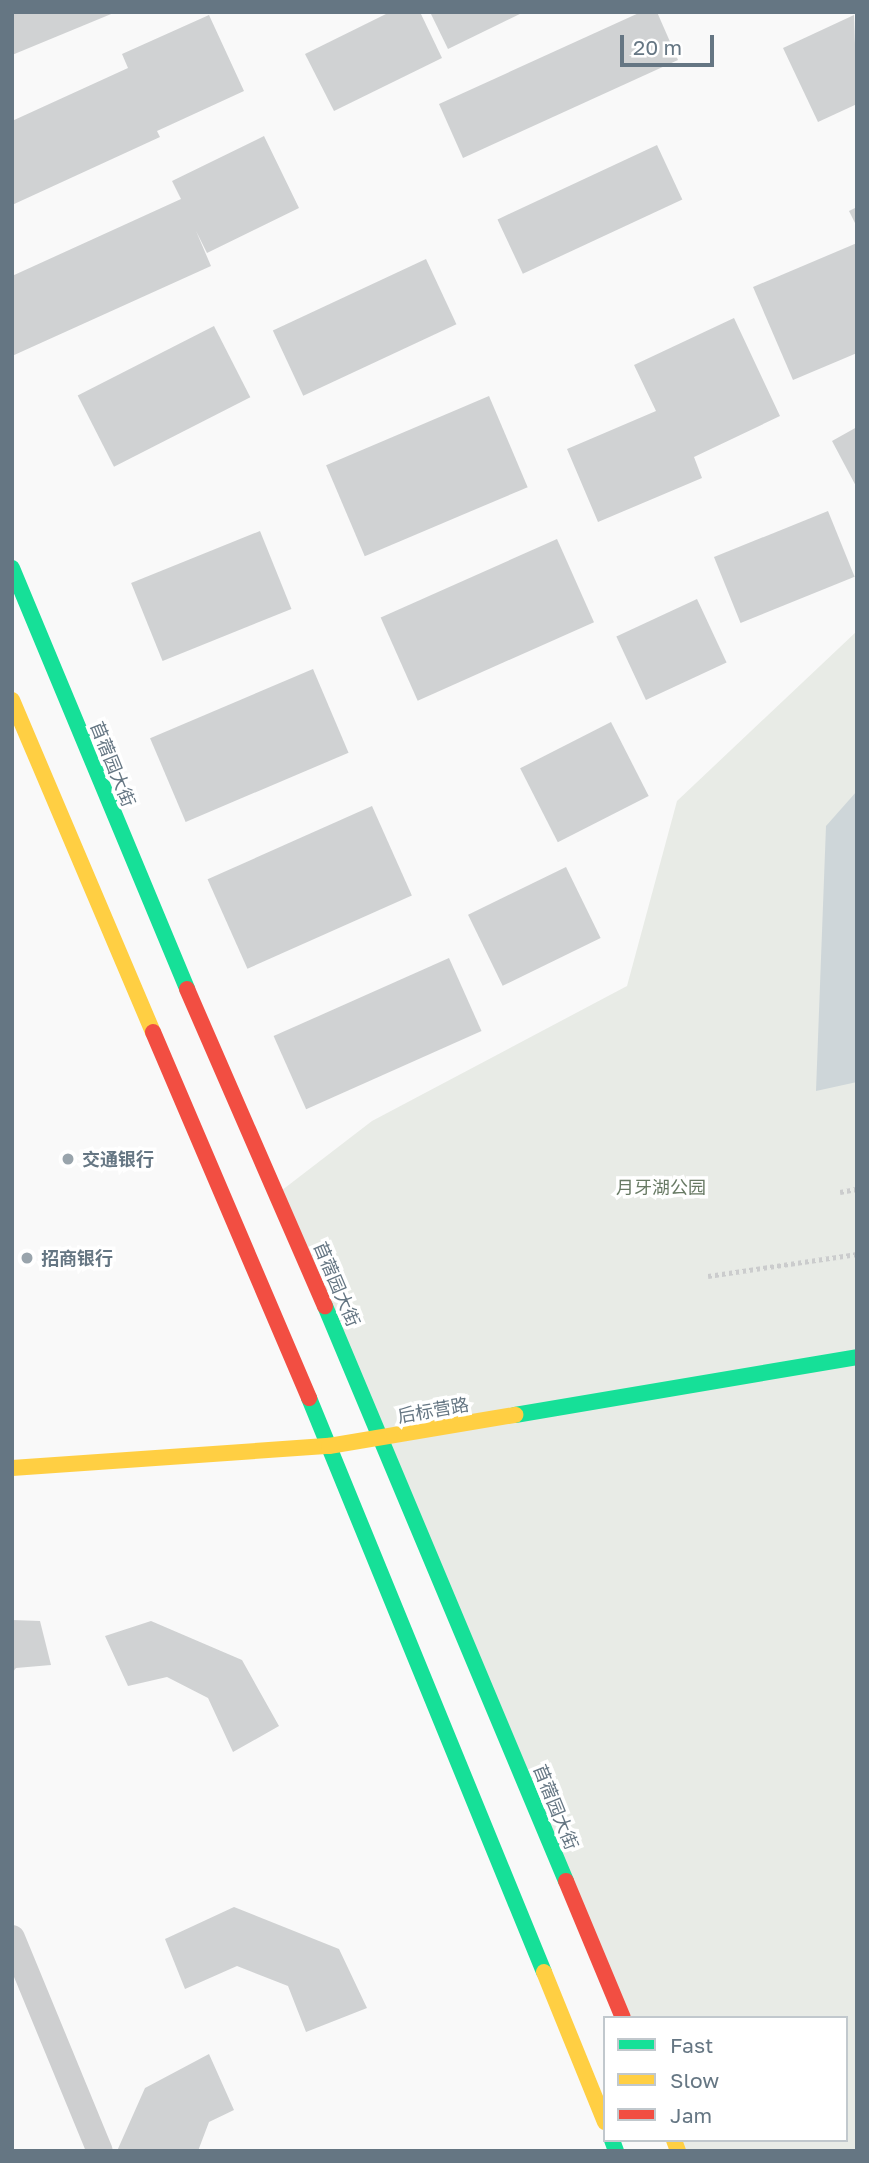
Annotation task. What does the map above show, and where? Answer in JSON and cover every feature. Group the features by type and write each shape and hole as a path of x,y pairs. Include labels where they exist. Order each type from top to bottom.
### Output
{"main road":[{"name":"苜蓿园大街","path":"12,568 125,846 383,1438 622,2016"},
{"path":"12,700 329,1446 603,2117"},
{"name":"后标营路","path":"12,1468 329,1446 857,1357"}],"street":[{"path":"12,1938 100,2151"}],"path":[{"path":"840,1192 857,1189"},
{"path":"708,1276 857,1254"}],"green space":[{"name":"月牙湖公园","path":"857,631 857,2151 678,2151 675,2142 848,2142 848,2016 622,2016 277,1194 372,1121 627,986 677,801"}],"shaded area":[{"path":"857,791 857,1082 816,1091 826,826"}],"building":[{"path":"12,12 116,12 12,55"},
{"path":"390,12 420,12 442,58 334,111 305,54"},
{"path":"430,12 524,12 448,49"},
{"path":"641,12 657,12 678,60 463,158 439,104"},
{"path":"209,15 244,91 157,131 160,137 12,205 12,121 128,68 122,54"},
{"path":"854,15 857,104 818,122 783,48"},
{"path":"264,136 299,208 207,253 196,231 211,266 12,356 12,276 181,199 172,181"},
{"path":"657,145 682,199 523,274 497,219"},
{"path":"857,207 857,227 849,211"},
{"path":"857,243 857,353 793,380 753,287"},
{"path":"426,259 456,324 303,396 273,330"},
{"path":"734,318 780,416 694,457 702,478 598,522 567,449 656,411 634,365"},
{"path":"214,326 250,397 114,467 78,395"},
{"path":"489,396 528,487 365,556 326,465"},
{"path":"857,427 857,488 832,441"},
{"path":"828,511 855,577 741,623 714,557"},
{"path":"260,531 291,609 163,661 131,583"},
{"path":"557,539 594,622 418,701 381,618"},
{"path":"697,599 727,662 646,700 616,637"},
{"path":"313,669 349,753 186,822 150,738"},
{"path":"611,722 649,796 558,842 520,768"},
{"path":"372,806 412,896 247,969 208,879"},
{"path":"566,867 601,938 503,986 468,915"},
{"path":"449,958 482,1031 306,1109 274,1036"},
{"path":"12,1620 40,1621 51,1665 16,1668 12,1673"},
{"path":"151,1621 242,1660 279,1726 233,1752 208,1698 167,1677 128,1686 105,1636"},
{"path":"234,1907 339,1949 367,2008 306,2032 288,1986 237,1966 185,1989 165,1939"},
{"path":"209,2054 234,2110 209,2122 198,2151 117,2151 145,2088"}],"traffic: fast":[{"path":"12,568 187,989"},
{"path":"325,1306 566,1881"},
{"path":"515,1415 857,1357"},
{"path":"309,1398 544,1972"},
{"path":"613,2142 616,2151"}],"traffic: slow":[{"path":"12,700 153,1032"},
{"path":"12,1468 329,1446 515,1415"},
{"path":"544,1972 603,2117"},
{"path":"675,2142 678,2151"}],"traffic: jam":[{"path":"187,989 325,1306"},
{"path":"153,1032 309,1398"},
{"path":"566,1881 622,2016"}],"place":[{"name":"交通银行","path":"68,1159"},
{"name":"招商银行","path":"27,1258"}]}
